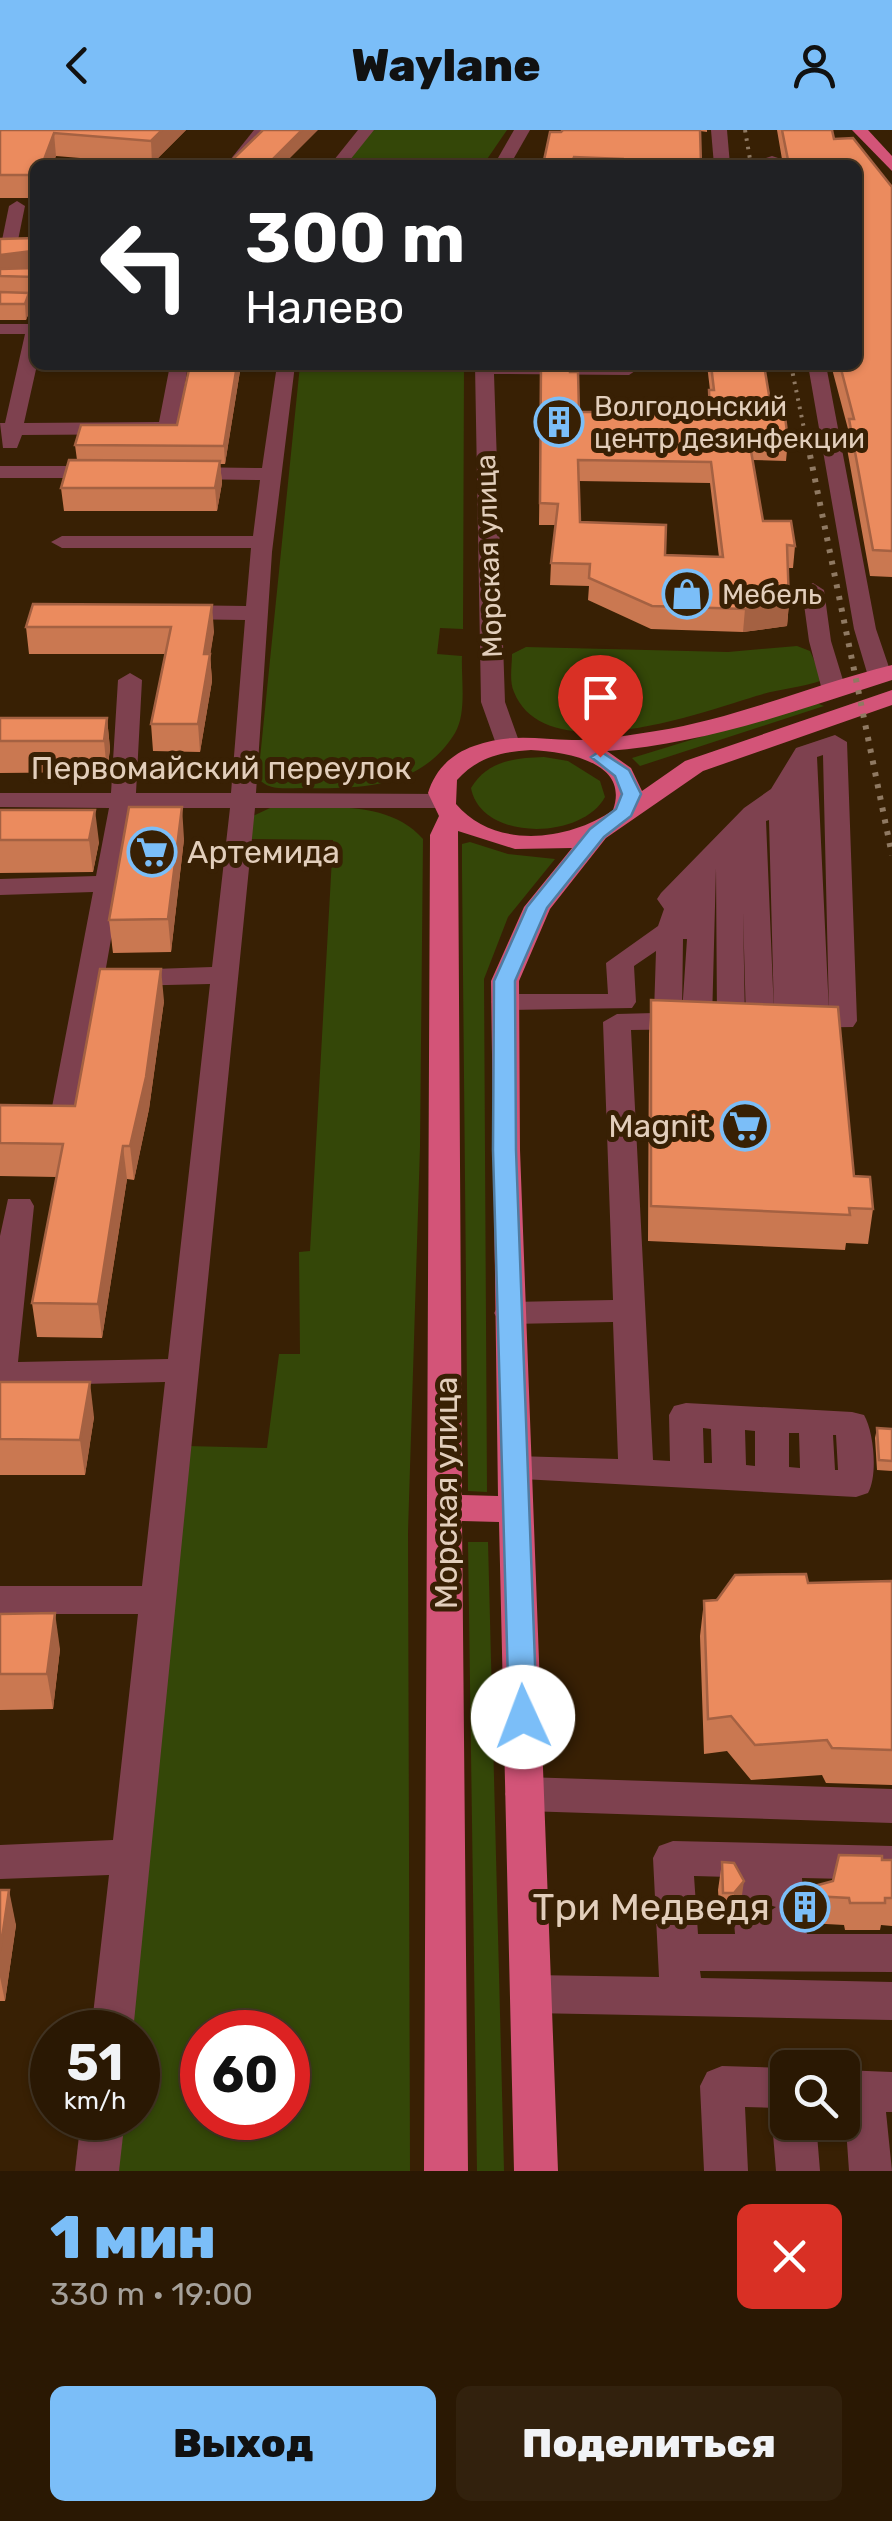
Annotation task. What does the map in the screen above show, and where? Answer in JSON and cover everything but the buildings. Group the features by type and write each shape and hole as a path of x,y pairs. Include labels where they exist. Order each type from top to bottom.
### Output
{"main road":[{"path":"860,130 889,159"},
{"path":"508,744 640,744 834,690 888,689"},
{"path":"447,809 477,832 522,843 549,844 611,822 694,766 888,689"},
{"name":"Морская улица","path":"446,2171 447,809 442,782 456,765 473,754 508,744"},
{"path":"571,746 600,757 623,774 631,794 611,822"},
{"name":"Морская улица","path":"536,2171 510,1313 505,981 537,907 611,822"},
{"path":"446,1508 516,1509"}],"street":[{"path":"238,160 262,130"},
{"path":"342,160 366,130"},
{"path":"505,160 522,130"},
{"path":"719,130 722,160"},
{"path":"5,245 17,206"},
{"path":"0,300 30,301"},
{"path":"0,329 30,329"},
{"path":"30,340 10,395 2,472 274,474"},
{"path":"7,429 168,428 178,370"},
{"path":"114,2010 244,800 263,542 285,370"},
{"name":"Морская улица","path":"484,370 494,702 508,744"},
{"path":"818,370 865,629 888,689"},
{"path":"62,542 263,542"},
{"path":"813,590 811,642 834,690"},
{"path":"156,612 256,614"},
{"path":"0,1116 65,1116 123,800 119,721 130,680"},
{"path":"636,1472 626,1311 617,1022 842,1021 835,742 805,753 790,801 787,1020"},
{"name":"Первомайский переулок","path":"0,800 244,800 447,809"},
{"path":"683,1021 700,932 729,853 754,813 790,801"},
{"path":"729,853 787,1020"},
{"path":"683,1021 670,930 678,909 670,898 729,853"},
{"path":"729,853 731,1020"},
{"path":"0,887 108,884"},
{"path":"505,1002 622,1002 620,964 670,930 700,932"},
{"path":"91,978 226,976"},
{"path":"19,1206 0,1373 183,1370"},
{"path":"510,1313 626,1311"},
{"path":"515,1469 856,1484 852,1424 686,1415 686,1475"},
{"path":"728,1417 729,1478"},
{"path":"772,1420 772,1480"},
{"path":"0,1600 158,1600"},
{"path":"525,1794 892,1806"},
{"path":"0,1862 131,1857"},
{"path":"681,1997 673,1858 892,1953"},
{"path":"678,1952 892,1862"},
{"path":"531,1994 892,2001"},
{"path":"726,2171 722,2086 770,2087"},
{"path":"865,2091 871,2171"},
{"path":"98,2171 101,2140"},
{"path":"795,2140 798,2171"}],"green space":[{"path":"363,130 507,130 486,160 340,160"},
{"path":"299,370 464,370 463,629 440,628 437,654 462,656 463,696 455,733 425,765 387,782 278,788 258,778"},
{"path":"797,646 810,651 823,680 626,730 590,732 557,728 531,715 512,683 512,654 526,647 728,652"},
{"path":"814,702 824,706 640,766 632,758"},
{"path":"544,757 568,761 600,781 605,797 593,811 576,821 533,829 493,818 479,806 471,788 485,772 512,760"},
{"path":"330,807 391,817 423,839 420,1147 408,1532 410,2171 105,2171 109,2140 160,2140 160,2010 123,2010 187,1446 267,1448 279,1354 300,1354 299,1252 310,1251 333,840 250,839 253,816 270,808"},
{"path":"470,842 508,854 555,859 508,917 484,979 487,1492 468,1491 462,844"},
{"path":"468,1542 488,1542 504,2171 477,2171"}],"railway":[{"path":"745,130 750,160"},
{"path":"792,370 810,458"},
{"path":"810,455 892,855"}],"place":[{"name":"Волгодонский центр дезинфекции","path":"559,422"},
{"name":"Мебель","path":"687,594"},
{"name":"Артемида","path":"152,852"},
{"name":"Magnit","path":"745,1126"},
{"name":"Три Медведя","path":"805,1907"}],"route":[{"path":"523,1717 504,1150 505,981 537,907 597,833 625,812 631,794 623,774 600,757"}]}
